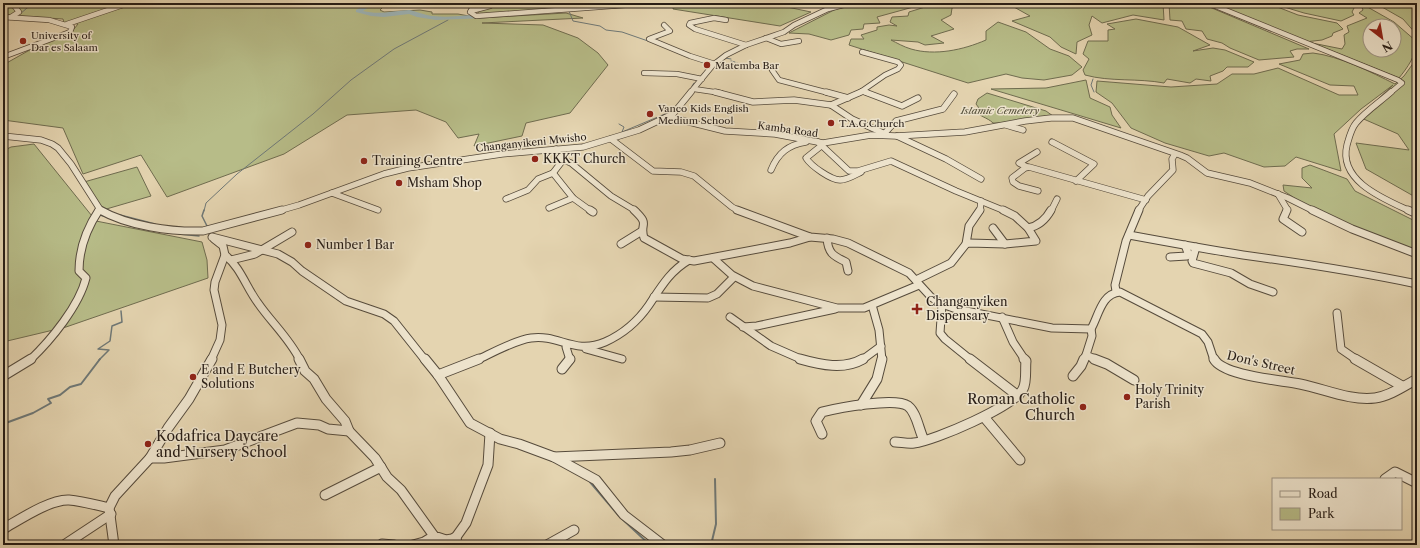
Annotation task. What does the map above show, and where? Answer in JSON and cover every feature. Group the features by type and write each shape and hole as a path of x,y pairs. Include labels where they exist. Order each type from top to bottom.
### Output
{"street":[{"path":"11,17 19,12 12,3"},
{"path":"3,17 68,24 129,3"},
{"path":"471,11 475,3"},
{"path":"471,11 490,6 494,3"},
{"name":"Changanyikeni Mwisho","path":"99,209 124,219 155,227 189,232 203,231 299,205 384,174 421,165 502,154 587,146 639,130 669,117 677,110 702,78 726,55 746,45 784,32 794,25 828,9 851,3"},
{"path":"1208,3 1398,80 1402,83 1356,123 1349,136 1345,152 1352,175 1367,188 1381,197 1417,214"},
{"path":"471,11 471,14 478,16 625,5"},
{"path":"726,20 711,18 689,24 695,29 746,45"},
{"path":"3,57 70,32 72,27 68,24"},
{"path":"664,25 670,31 650,36 649,38 690,56 715,64"},
{"path":"766,38 781,44 799,41"},
{"path":"831,105 862,91 902,65 898,62 862,52"},
{"path":"772,70 779,80 848,98"},
{"path":"644,73 677,74 702,78"},
{"path":"694,89 720,93 753,102 794,100 831,105 852,119 885,135 889,127 896,121 943,109 954,94"},
{"path":"862,91 902,106 918,98"},
{"name":"Kamba Road","path":"669,117 725,131 775,134 819,144 871,135 896,136 965,132 1003,124 1051,118 1073,118 1187,158 1212,174 1245,181 1278,194 1352,229 1417,254"},
{"path":"1003,124 1023,130"},
{"path":"3,136 43,141 56,146 75,171 99,209 91,222 79,258 79,270 86,278 84,290 51,337 27,362 3,376"},
{"path":"896,136 982,179"},
{"path":"611,139 653,171 686,173 694,176 740,211 810,237 827,238 848,243 900,268 917,282 931,297 942,304 956,309 1052,328 1091,329"},
{"path":"771,170 776,157 780,153 796,144 810,142"},
{"path":"1052,142 1094,164 1076,181"},
{"path":"866,169 849,171 819,144 806,159 813,167 823,171 832,178 842,180 891,160 914,172 1006,211 1028,228 1036,241 1005,244 972,242 966,244"},
{"path":"556,149 563,160 571,163 611,196 640,214 645,223 642,235 648,241 689,260 713,258 790,243 810,237"},
{"path":"1037,152 1019,163 1027,167 1146,200"},
{"path":"1120,292 1114,285 1137,213 1146,200 1173,170 1172,159 1175,154"},
{"path":"506,199 525,192 538,179 553,172 563,160"},
{"path":"1027,167 1012,178 1013,182 1019,186 1038,190"},
{"path":"553,172 574,198 593,212"},
{"path":"332,193 378,210"},
{"path":"1278,194 1287,209 1283,219 1302,232"},
{"path":"549,208 574,198"},
{"path":"1028,228 1036,226 1049,215 1057,199"},
{"path":"713,258 734,277 764,290 837,308 856,309 872,305 951,263 966,244 969,225 980,211 982,207 981,201"},
{"path":"993,228 1005,244"},
{"path":"212,237 211,234 214,229"},
{"path":"622,244 627,239 642,231"},
{"path":"228,257 248,257 264,250 292,232"},
{"path":"1129,235 1375,275 1417,284"},
{"path":"212,237 278,254 292,262 302,271 346,301 384,314 394,321 438,375 470,422 500,439 519,444 554,457 596,480 624,514 663,545"},
{"path":"212,237 223,246 228,257 248,283 257,302 294,348 305,371 314,379 326,399 345,421 349,430 375,458 387,477 401,490 434,536 446,540 457,541 466,523 488,465 490,433"},
{"path":"827,238 829,252 836,258 846,262 848,271"},
{"path":"1170,257 1187,256 1188,253 1185,245"},
{"path":"1196,247 1192,261 1193,264 1235,275 1250,284 1273,292"},
{"path":"114,545 110,511 115,496 150,458 199,382 220,340 222,325 214,290 217,274 228,257"},
{"path":"584,348 604,342 624,332 641,314 669,275 689,260"},
{"path":"654,297 708,298 717,294 734,277"},
{"path":"1073,376 1081,366 1092,336 1091,329 1106,298 1111,293 1120,292"},
{"name":"Don's Street","path":"1120,292 1202,334 1209,344 1215,362 1223,367 1270,379 1356,397 1383,396 1417,380"},
{"path":"942,304 940,333 945,339 1018,396"},
{"path":"861,404 871,391 879,375 881,346 878,322 872,305"},
{"path":"743,327 757,326 837,308"},
{"path":"1337,313 1342,351 1402,386"},
{"path":"730,317 767,346 783,354 800,360 826,365 849,365 881,346"},
{"path":"895,442 914,443 936,437 984,417 1018,396 1024,388 1026,361 1013,342 1002,317"},
{"path":"438,375 532,338 552,340 622,359"},
{"path":"562,369 570,360 566,347 568,345"},
{"path":"1086,354 1113,367 1134,380"},
{"path":"822,434 816,421 822,412 861,404 905,404 911,409 924,440"},
{"path":"984,417 1020,460"},
{"path":"150,458 164,458 225,450 297,423 319,425 328,429 349,430"},
{"path":"554,457 671,452 690,450 720,443"},
{"path":"325,495 381,467"},
{"path":"1387,478 1395,472 1417,483"},
{"path":"3,529 38,509 60,501 68,500 110,511"},
{"path":"64,545 110,511"},
{"path":"547,545 574,530"},
{"path":"413,545 424,542 434,536"},
{"path":"382,544 394,545"}],"green space":[{"path":"3,3 366,3 366,7 369,3 387,3 380,10 384,12 420,10 432,12 432,14 458,14 480,18 566,13 583,18 482,23 543,25 578,38 598,53 608,65 570,113 526,123 522,136 474,146 479,134 458,138 446,122 416,110 347,115 284,154 167,197 141,155 83,174 63,128 3,120 3,65 35,47 70,34 78,24 64,23 63,19 3,15"},
{"path":"479,3 630,3 478,14"},
{"path":"768,3 811,12 780,26 673,9 674,4"},
{"path":"862,3 933,3 877,17 880,23 864,24 863,29 851,30 849,35 831,40 809,34 789,33 836,9"},
{"path":"938,3 968,3 952,8 951,15 941,20 954,29 931,36 944,43 925,45 918,42 891,40 908,48 920,51 949,51 968,47 986,40 986,31 998,22 1026,32 1050,49 1069,56 1082,67 1072,75 1044,80 1022,78 1006,74 968,83 849,45 851,39 864,39 861,35 877,30 877,27 889,25 897,26 890,22 892,17 908,16 909,12"},
{"path":"1069,3 1163,3 1164,20 1133,15 1102,23 1092,16 1089,25 1092,35 1077,42 1076,54 1061,47 1050,37 1012,21 1030,16 1014,7"},
{"path":"1169,3 1200,3 1309,49 1297,49 1290,51 1294,57 1259,60 1230,48 1222,43 1207,39 1202,31 1186,29 1182,21 1170,20"},
{"path":"1208,3 1243,3 1275,6 1298,15 1337,23 1343,29 1322,40 1305,42"},
{"path":"1279,3 1349,3 1354,8 1352,12 1354,15 1341,21 1304,13 1281,6"},
{"path":"1375,3 1417,3 1417,35 1401,18"},
{"path":"1361,5 1364,5 1387,18 1367,18 1359,13 1363,10"},
{"path":"1136,19 1178,27 1210,45 1193,51 1213,48 1225,50 1254,62 1248,67 1227,67 1223,71 1210,76 1211,81 1196,79 1190,83 1167,79 1164,83 1085,75 1083,70 1089,59 1083,54 1088,41 1108,41 1108,30 1115,29 1107,24"},
{"path":"1362,20 1362,58 1402,58 1402,29 1416,41 1413,56 1399,78 1312,43 1342,49 1345,44 1344,35 1349,32 1347,26"},
{"path":"1313,53 1344,61 1395,84 1404,76 1417,58 1417,198 1366,169 1356,143 1409,150 1398,134 1359,117 1393,85 1361,109 1334,134 1341,171 1296,157 1285,166 1264,167 1224,153 1209,156 1165,143 1131,128 1112,103 1096,92 1097,81 1171,87 1217,84 1232,74 1254,74 1278,68 1339,95 1358,95 1354,86 1330,85 1279,64 1300,60 1303,54"},
{"path":"1086,80 1090,98 1110,107 1112,115 1121,128 991,89 1046,88"},
{"name":"Islamic Cemetery","path":"987,93 1046,111 1053,116 993,123 978,114 974,109 979,108 976,104 978,99"},
{"path":"34,144 96,221 202,242 207,260 208,278 66,327 3,342 3,151 11,147"},
{"path":"1310,165 1347,179 1355,191 1417,222 1417,253 1312,210 1284,191 1283,185 1312,188 1302,178 1302,168"},
{"path":"137,167 151,196 103,210 84,182"}],"waterway":[{"path":"20,14 33,3"},
{"path":"372,3 358,11 384,15 410,12 417,15 436,18 486,16"},
{"path":"613,6 641,5 649,3"},
{"path":"569,11 573,21 600,26 606,30 622,32 648,41"},
{"path":"204,211 206,203 237,174 313,114 351,80 394,49 448,20"},
{"path":"725,58 731,59"},
{"path":"731,61 735,62"},
{"path":"742,64 748,66"},
{"path":"1093,79 1091,85 1094,92"},
{"path":"619,124 624,127 622,132 672,111"},
{"path":"619,139 627,136"},
{"path":"204,210 202,216 208,228"},
{"path":"100,215 107,217"},
{"path":"120,215 155,224"},
{"path":"179,234 199,236"},
{"path":"100,359 109,350 98,349 110,341 112,326 122,322 121,311"},
{"path":"3,424 33,413 51,403 48,399 60,395 70,387 81,384 100,359"},
{"path":"711,545 716,524 715,479"},
{"path":"590,482 619,516 650,545"}],"place":[{"name":"University of Dar es Salaam","path":"23,41"},
{"name":"Matemba Bar","path":"707,65"},
{"name":"Vanco Kids English Medium School","path":"650,114"},
{"name":"T.A.G.Church","path":"831,123"},
{"name":"KKKT Church","path":"535,159"},
{"name":"Training Centre","path":"364,161"},
{"name":"Msham Shop","path":"399,183"},
{"name":"Number 1 Bar","path":"308,245"},
{"name":"Changanyiken Dispensary","path":"917,309"},
{"name":"E and E Butchery Solutions","path":"193,377"},
{"name":"Holy Trinity Parish","path":"1127,397"},
{"name":"Roman Catholic Church","path":"1083,407"},
{"name":"Kodafrica Daycare and Nursery School","path":"148,444"}]}
